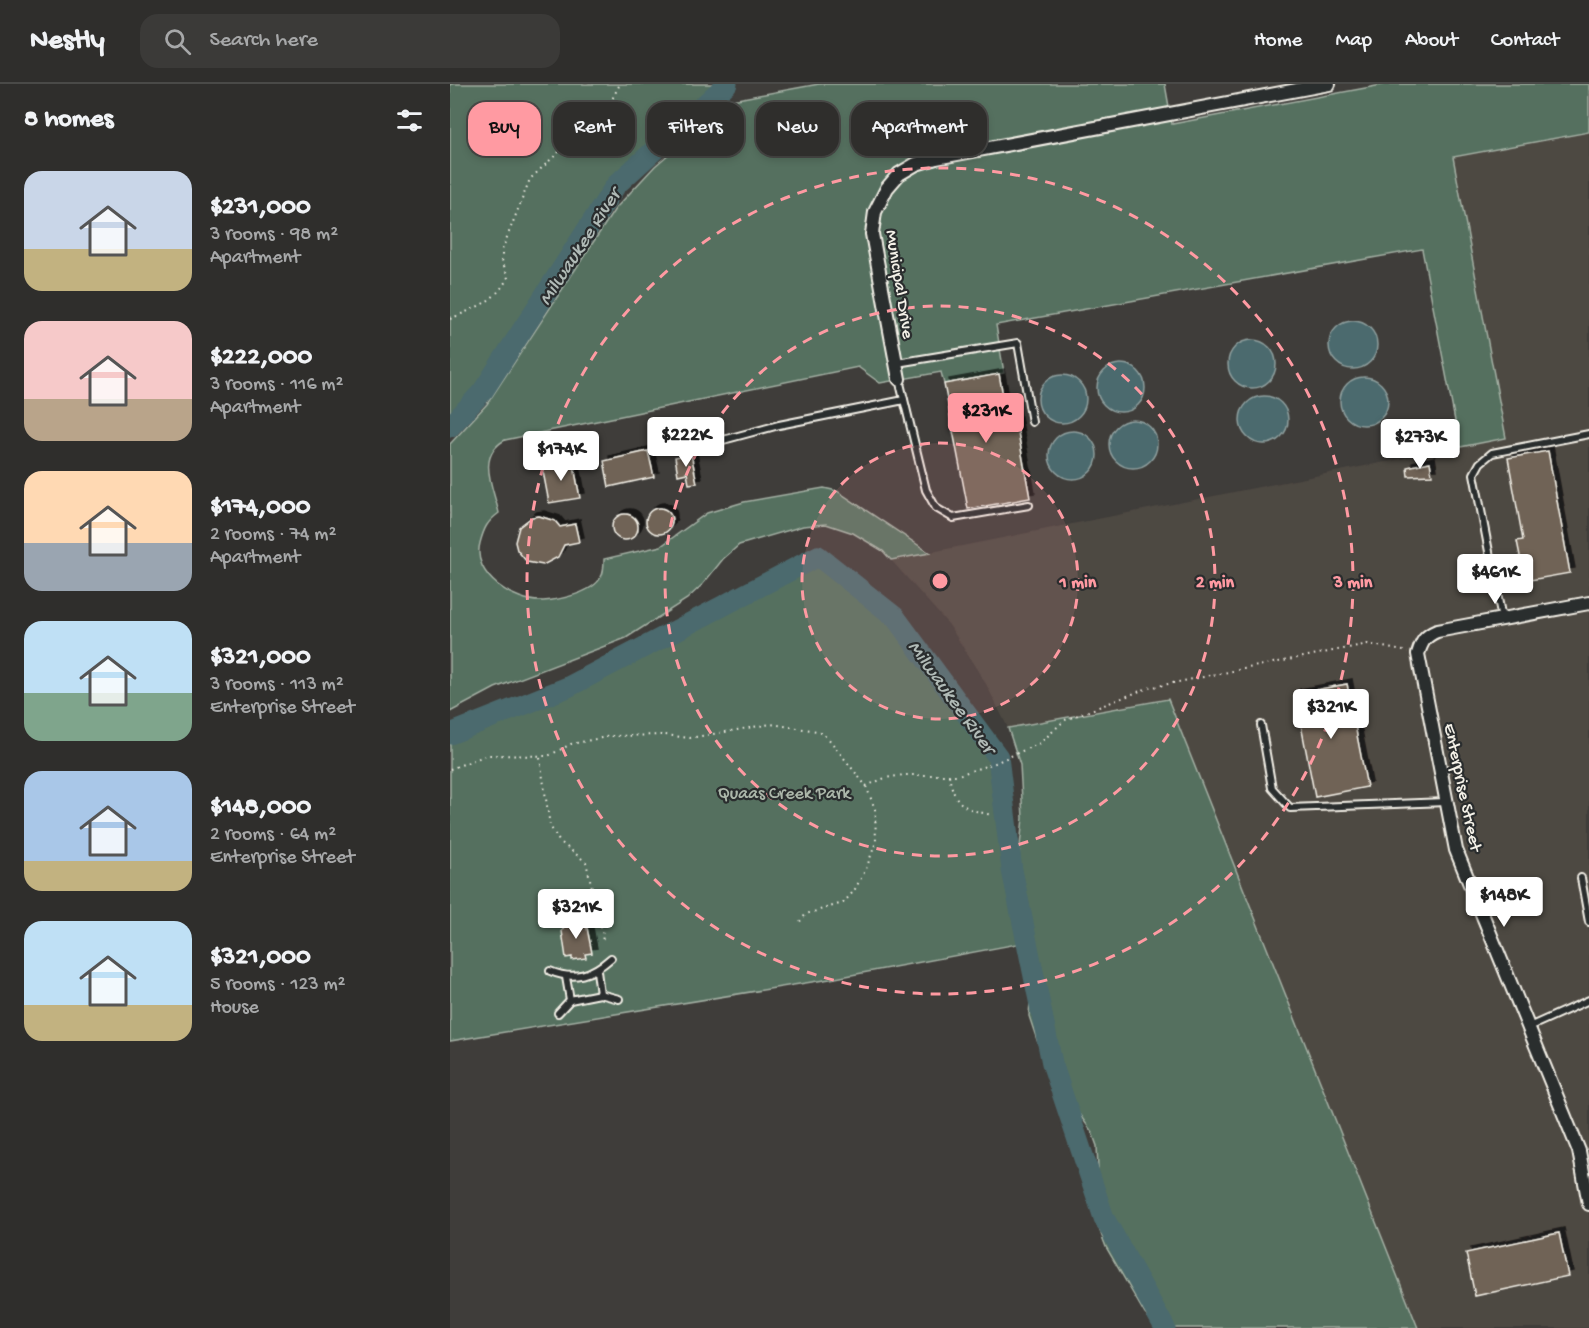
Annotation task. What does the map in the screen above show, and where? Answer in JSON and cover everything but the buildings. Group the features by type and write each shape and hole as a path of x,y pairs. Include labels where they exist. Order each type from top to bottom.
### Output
{"street":[{"name":"Municipal Drive","path":"899,379 872,234 881,197 899,174 916,164 936,158 1329,84"},
{"path":"1420,648 1428,635 1437,631 1589,603"},
{"name":"Enterprise Street","path":"1420,648 1456,850 1579,1151 1589,1204"}],"lane":[{"path":"896,363 1018,343 1032,422"},
{"path":"899,379 926,490 936,508 953,518 1029,505"},
{"path":"712,443 779,426 904,400"},
{"path":"1502,619 1474,474 1480,463 1492,453 1589,436"},
{"path":"1261,725 1272,788 1290,808 1447,802"},
{"path":"1581,878 1589,921"},
{"path":"550,971 566,977 597,971 611,958"},
{"path":"597,971 600,994"},
{"path":"566,977 570,1000"},
{"path":"558,1013 570,1000 600,994 620,999"},
{"path":"1528,1027 1589,1000"}],"path":[{"path":"450,319 492,300 502,291 508,277 502,260 502,250 530,179 609,105 620,84"},
{"path":"866,786 885,778 904,775 948,776 974,770 1024,752 1040,743 1065,720 1148,688 1368,644 1420,648"},
{"path":"450,769 487,755 540,757 571,744 611,736 665,735 690,738 771,724 817,731 828,738 866,786 875,809 876,842 866,869 843,903 806,914 798,924"},
{"path":"540,757 550,826 559,841 585,862 603,935 602,943"},
{"path":"948,776 957,801 970,809 992,815"}],"shaded area":[{"path":"1589,132 1589,1328 1418,1328 1168,700 1008,728 986,684 949,625 891,560 1506,438 1453,156"}],"green space":[{"path":"450,84 727,84 707,102 647,102 648,156 616,185 483,391 450,427"},
{"path":"819,84 1165,84 1172,124 1387,84 1589,84 1589,132 1453,157 1506,438 1460,447 1422,249 996,325 1004,373 944,384 941,372 880,383 858,367 505,440 491,454 489,473 499,513 485,529 479,555 482,566 489,576 508,592 520,597 543,601 575,595 597,583 603,573 604,559 661,546 707,513 744,502 824,488 837,491 930,553 891,560 883,551 853,533 826,524 803,526 739,545 723,559 703,584 687,599 626,638 495,688 450,712 450,444 487,404 615,209 655,166 667,156 744,156 744,102 730,102"},
{"name":"Quaas Creek Park","path":"818,556 895,617 998,757 1017,874 1023,818 1020,765 1008,728 1168,699 1418,1328 1159,1328 1145,1314 1106,1247 1095,1218 1092,1195 1098,1167 1097,1146 1092,1132 1072,1104 1041,1052 1029,1016 1031,988 1022,943 830,979 450,1041 450,734 568,687"}],"water":[{"path":"1353,321 1370,328 1377,345 1370,362 1353,369 1336,362 1329,345 1336,328"},
{"path":"1252,340 1269,347 1276,364 1269,381 1252,388 1235,381 1228,364 1235,347"},
{"path":"1121,364 1138,371 1145,388 1138,405 1121,412 1104,405 1097,388 1104,371"},
{"path":"1062,375 1079,382 1086,399 1079,416 1062,423 1045,416 1038,399 1045,382"},
{"path":"1364,377 1381,384 1388,401 1381,418 1364,425 1347,418 1340,401 1347,384"},
{"path":"1264,396 1281,403 1288,420 1281,437 1264,444 1247,437 1240,420 1247,403"},
{"path":"1133,420 1150,427 1157,444 1150,461 1133,468 1116,461 1109,444 1116,427"},
{"path":"1073,431 1090,438 1097,455 1090,472 1073,479 1056,472 1049,455 1056,438"}],"waterway":[{"name":"Milwaukee River","path":"450,427 483,391 616,185 727,84"},
{"name":"Milwaukee River","path":"450,734 568,687 818,556 895,617 998,757 1012,870 1052,1063 1104,1218 1165,1328"}]}
